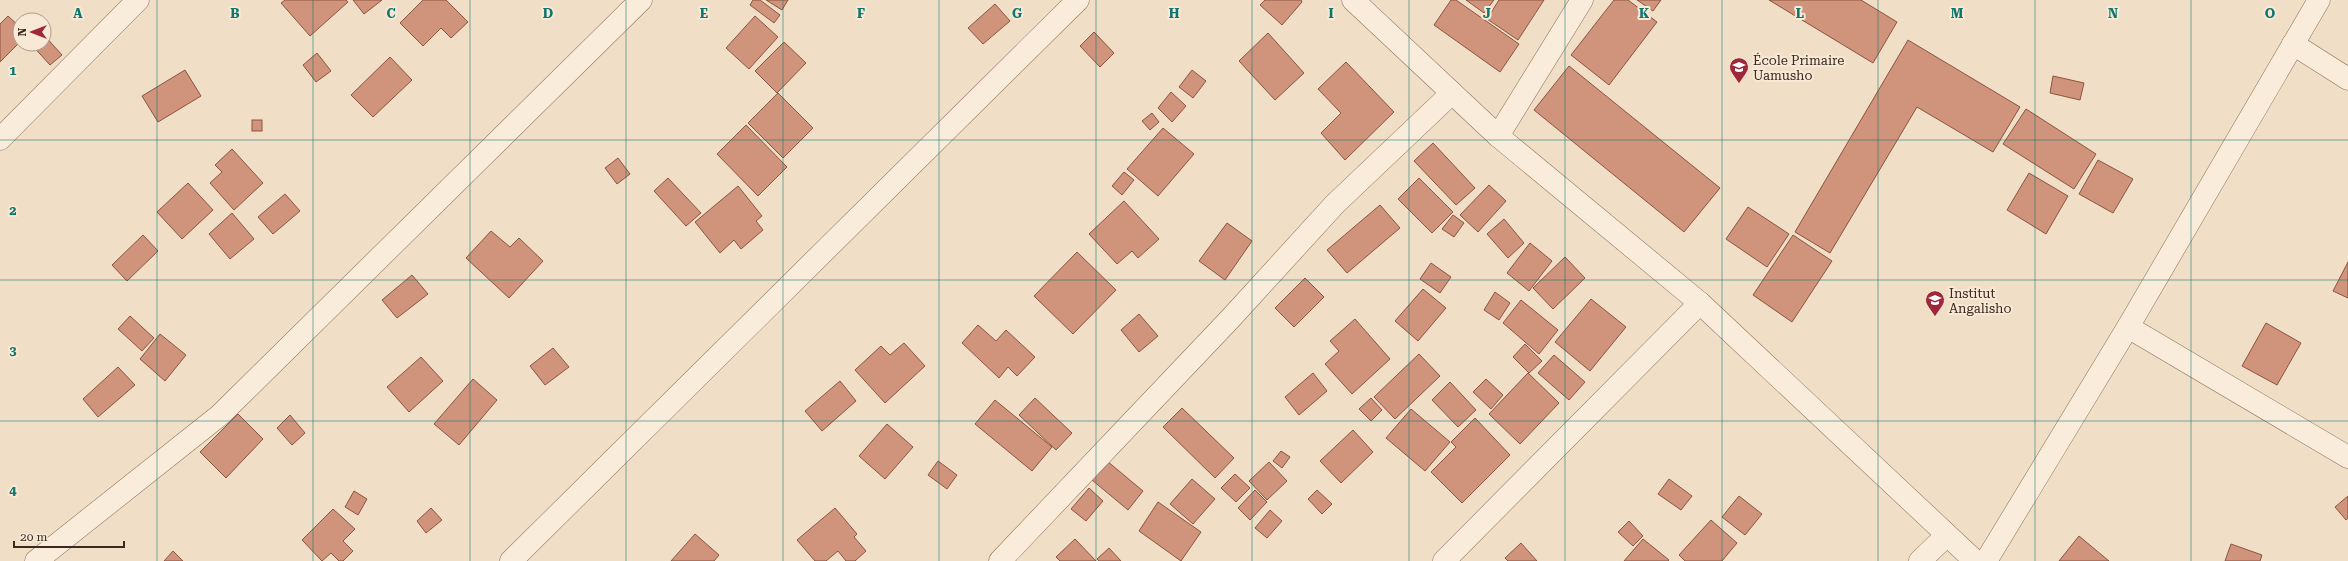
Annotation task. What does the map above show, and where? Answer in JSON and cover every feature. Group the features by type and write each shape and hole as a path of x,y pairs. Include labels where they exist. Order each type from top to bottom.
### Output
{"street":[{"path":"0,140 138,0"},
{"path":"36,561 220,415 641,0"},
{"path":"511,561 1078,0"},
{"path":"1353,0 1498,136 1700,303 1975,561"},
{"path":"1498,136 1582,0"},
{"path":"1986,561 2128,327 2319,0"},
{"path":"2293,44 2348,79"},
{"path":"1000,561 1230,319 1335,204 1452,93"},
{"path":"1444,561 1700,303"},
{"path":"2128,327 2348,457"},
{"path":"1920,561 1947,535"}],"building":[{"path":"285,0 346,0 348,2 310,36 281,3"},
{"path":"353,0 382,0 364,14"},
{"path":"423,0 446,0 468,22 451,38 441,28 423,46 400,23"},
{"path":"753,0 760,0 780,15 774,23 750,5"},
{"path":"766,0 788,0 782,10"},
{"path":"1265,0 1301,0 1302,2 1282,25 1260,5"},
{"path":"1451,0 1456,0 1519,44 1500,72 1434,25"},
{"path":"1466,0 1494,0 1484,13"},
{"path":"1499,0 1544,0 1518,40 1487,19"},
{"path":"1614,0 1628,0 1657,22 1609,85 1571,55"},
{"path":"1637,0 1661,0 1653,11"},
{"path":"1769,0 1861,0 1897,22 1873,63"},
{"path":"995,4 1010,21 983,44 968,28"},
{"path":"8,16 12,20 12,50 0,62 0,24"},
{"path":"755,16 778,37 749,69 726,48"},
{"path":"1094,32 1114,53 1100,67 1080,46"},
{"path":"1268,33 1304,73 1275,100 1239,61"},
{"path":"1908,40 2020,107 1993,152 1917,107 1830,253 1795,232"},
{"path":"784,42 806,63 777,93 755,71"},
{"path":"52,44 62,55 50,65 38,52 52,52"},
{"path":"317,53 331,71 316,82 303,65"},
{"path":"390,57 412,80 373,117 351,95"},
{"path":"1346,62 1394,112 1345,160 1321,133 1341,113 1318,89"},
{"path":"1569,66 1720,188 1684,232 1534,110"},
{"path":"185,70 201,96 158,122 142,96"},
{"path":"1192,70 1206,81 1193,98 1179,87"},
{"path":"2053,76 2084,83 2080,100 2050,93"},
{"path":"1171,92 1186,106 1172,122 1158,108"},
{"path":"778,93 813,128 783,158 748,123"},
{"path":"2026,109 2096,154 2074,189 2003,144"},
{"path":"1152,113 1159,122 1150,130 1142,121"},
{"path":"252,120 262,120 262,131 252,131"},
{"path":"746,125 787,167 758,196 717,154"},
{"path":"1163,128 1194,154 1158,196 1127,169"},
{"path":"1433,143 1475,188 1456,205 1414,161"},
{"path":"232,149 263,183 234,210 210,183 222,172 215,165"},
{"path":"618,158 630,174 617,184 605,168"},
{"path":"2098,160 2133,179 2113,213 2079,194"},
{"path":"1124,172 1134,180 1122,195 1112,186"},
{"path":"2029,173 2068,196 2046,234 2007,210"},
{"path":"668,178 701,213 686,226 654,191"},
{"path":"1419,178 1453,212 1432,233 1398,199"},
{"path":"188,183 213,210 182,239 157,212"},
{"path":"1489,185 1506,201 1478,232 1460,215"},
{"path":"738,186 762,216 756,221 763,230 741,249 734,240 720,253 695,222"},
{"path":"285,194 300,211 273,234 258,217"},
{"path":"1124,201 1159,239 1138,258 1132,251 1117,264 1089,234"},
{"path":"1380,205 1400,228 1347,273 1327,250"},
{"path":"1748,207 1789,234 1767,267 1726,239"},
{"path":"232,213 254,239 230,259 209,234"},
{"path":"1453,215 1464,223 1454,237 1442,229"},
{"path":"1504,219 1524,243 1508,258 1487,234"},
{"path":"1227,223 1252,241 1225,280 1199,261"},
{"path":"491,231 510,247 519,238 543,261 509,298 466,258"},
{"path":"143,235 158,251 127,281 112,265"},
{"path":"1793,235 1832,261 1792,322 1753,295"},
{"path":"1530,243 1552,261 1529,291 1507,273"},
{"path":"1077,252 1116,290 1073,334 1034,296"},
{"path":"1565,257 1585,278 1553,309 1533,288"},
{"path":"2348,262 2348,298 2333,291"},
{"path":"1431,263 1451,277 1440,293 1420,279"},
{"path":"412,275 428,294 397,318 382,300"},
{"path":"1305,278 1324,297 1294,327 1275,308"},
{"path":"1423,289 1446,308 1418,341 1395,321"},
{"path":"1495,292 1510,303 1499,320 1484,310"},
{"path":"1591,299 1626,327 1590,371 1555,342"},
{"path":"1521,300 1558,330 1539,354 1503,323"},
{"path":"1139,314 1158,336 1139,352 1121,330"},
{"path":"130,316 154,338 142,351 118,329"},
{"path":"1355,319 1390,359 1352,394 1325,364 1339,351 1330,341"},
{"path":"2266,323 2301,343 2277,385 2242,366"},
{"path":"978,325 996,341 1006,330 1035,357 1017,376 1008,367 999,378 962,343"},
{"path":"160,334 186,355 165,381 140,359"},
{"path":"904,343 925,366 885,403 855,370 881,346 890,355"},
{"path":"1525,344 1542,361 1529,373 1513,357"},
{"path":"553,348 569,367 545,385 530,366"},
{"path":"1419,354 1440,376 1395,419 1374,397"},
{"path":"1554,355 1585,382 1569,400 1538,373"},
{"path":"421,357 443,381 409,412 387,387"},
{"path":"118,367 135,385 98,417 83,399"},
{"path":"1313,373 1327,391 1299,415 1285,397"},
{"path":"1528,373 1559,403 1520,444 1489,414"},
{"path":"473,379 497,400 459,445 434,424"},
{"path":"1486,379 1503,395 1491,409 1473,392"},
{"path":"840,381 856,401 822,431 805,411"},
{"path":"1450,382 1476,410 1458,427 1432,400"},
{"path":"1035,398 1072,433 1056,450 1019,415"},
{"path":"1371,398 1382,410 1371,421 1359,409"},
{"path":"995,400 1052,447 1032,471 975,424"},
{"path":"1182,408 1234,458 1215,478 1163,427"},
{"path":"1411,409 1450,442 1425,471 1386,438"},
{"path":"238,414 263,439 226,478 200,452"},
{"path":"290,415 305,433 292,445 277,428"},
{"path":"1475,418 1510,455 1462,503 1431,472 1456,447 1451,442"},
{"path":"887,424 913,447 885,479 859,456"},
{"path":"1353,430 1373,452 1341,483 1320,461"},
{"path":"1281,451 1290,457 1282,468 1273,461"},
{"path":"938,461 957,475 947,489 928,475"},
{"path":"1107,461 1143,491 1128,510 1092,480"},
{"path":"1269,462 1287,481 1267,500 1249,481"},
{"path":"1235,474 1250,488 1236,502 1221,488"},
{"path":"1192,479 1215,499 1193,524 1170,504"},
{"path":"1669,479 1692,496 1681,510 1658,494"},
{"path":"1089,488 1103,501 1086,521 1071,509"},
{"path":"1255,490 1267,502 1250,520 1238,508"},
{"path":"1317,490 1332,504 1322,514 1308,499"},
{"path":"354,491 367,499 358,515 345,507"},
{"path":"1739,496 1762,514 1745,535 1722,517"},
{"path":"2348,496 2348,518 2346,520 2335,507"},
{"path":"1158,502 1201,532 1181,561 1139,531"},
{"path":"431,508 442,520 426,533 417,521"},
{"path":"835,508 857,534 854,537 866,551 855,561 846,561 838,551 826,561 815,561 797,540"},
{"path":"333,509 355,529 343,541 353,551 343,561 339,561 331,553 322,561 302,540"},
{"path":"1270,510 1282,521 1267,538 1255,528"},
{"path":"1711,520 1737,543 1722,561 1685,561 1679,555"},
{"path":"1629,521 1643,536 1633,546 1618,532"},
{"path":"695,534 719,555 714,561 671,561"},
{"path":"2079,536 2109,561 2059,561"},
{"path":"1075,539 1096,561 1060,561 1056,557"},
{"path":"1643,539 1669,560 1624,561"},
{"path":"1521,543 1537,561 1508,561 1505,558"},
{"path":"2231,544 2262,555 2260,561 2225,561"},
{"path":"1109,548 1121,561 1099,561 1097,559"},
{"path":"173,551 183,561 164,561"}],"place":[{"name":"École Primaire Uamusho","path":"1739,84"},
{"name":"Institut Angalisho","path":"1935,317"}]}
